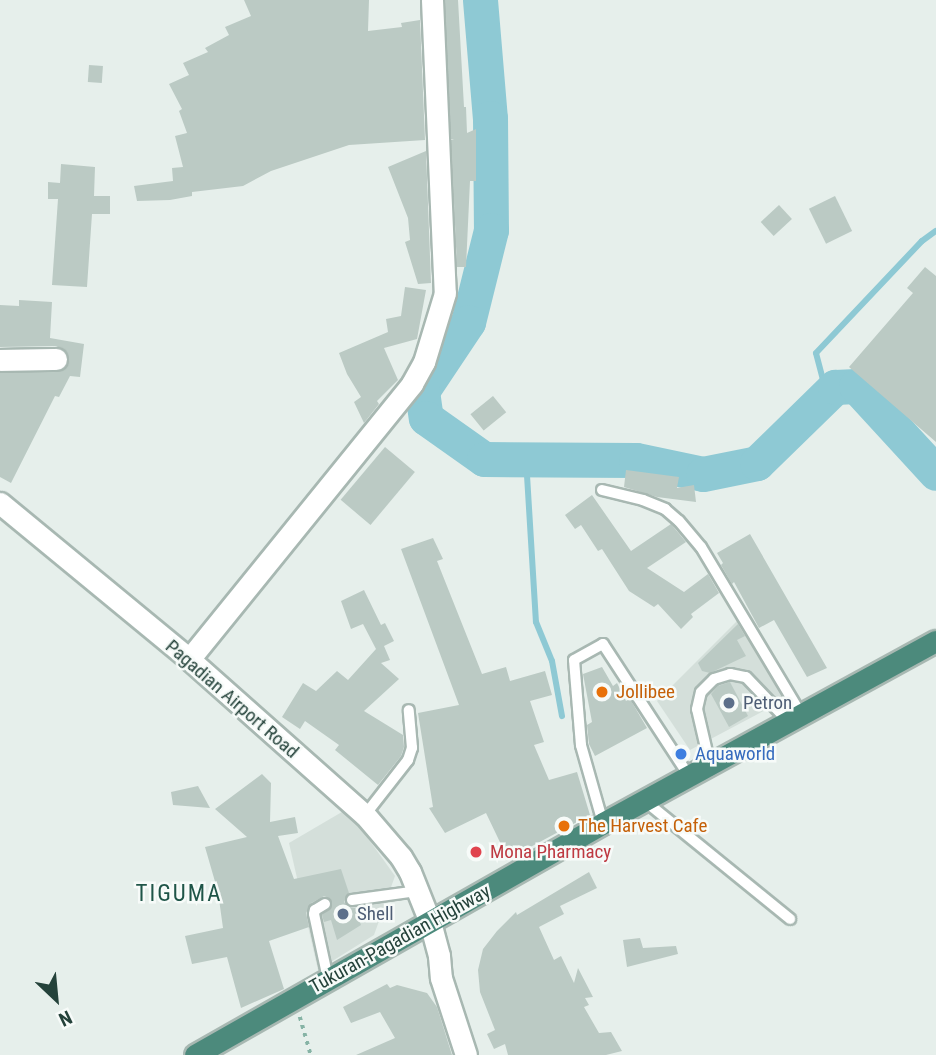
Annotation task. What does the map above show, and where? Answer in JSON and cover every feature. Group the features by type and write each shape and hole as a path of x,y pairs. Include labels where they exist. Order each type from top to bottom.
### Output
{"highway":[{"name":"Tukuran-Pagadian Highway","path":"195,1055 603,823 936,641"}],"street":[{"path":"188,659 412,384 425,362 445,293 432,0"},
{"path":"0,360 56,359"},
{"name":"Pagadian Airport Road","path":"0,503 188,659 365,816 401,857 430,922 439,956 441,978 471,1051"}],"lane":[{"path":"602,490 643,500 664,509 679,521 701,547 796,719"},
{"path":"603,823 581,745 574,660 603,645 689,776"},
{"path":"710,765 697,709 701,692 714,679 730,674 746,677 796,719"},
{"path":"365,816 408,760 412,748 409,710"},
{"path":"645,801 790,919"},
{"path":"352,900 418,891"},
{"path":"326,904 315,910 314,914 328,979"}],"path":[{"path":"295,998 311,1055"}],"shaded area":[{"path":"741,617 786,699 690,750 657,701"},
{"path":"347,809 395,876 374,935 318,970 289,843"}],"building":[{"path":"244,0 369,0 368,31 402,27 401,23 420,20 425,140 349,145 271,171 243,186 192,192 192,196 170,200 137,201 134,186 173,181 172,168 183,167 175,136 187,133 179,111 182,109 169,84 189,75 183,63 208,52 205,48 229,35 225,27 251,16"},
{"path":"445,0 458,0 467,133 476,129 476,181 470,181 466,267 457,267 451,140 454,139 451,139"},
{"path":"89,65 103,66 102,83 88,82"},
{"path":"426,151 431,283 418,284 405,242 410,240 408,218 388,167"},
{"path":"61,164 95,167 94,196 110,196 110,214 92,214 87,287 52,285 58,199 48,199 48,182 60,183"},
{"path":"835,196 852,231 826,244 809,209"},
{"path":"779,205 792,219 774,236 761,222"},
{"path":"925,267 936,276 936,442 849,367 913,293 907,288"},
{"path":"405,287 426,290 417,339 384,348 398,380 377,401 379,404 364,423 354,402 361,397 347,374 339,353 388,332 386,319 401,316"},
{"path":"19,300 52,302 50,338 84,344 80,377 70,376 59,397 55,396 11,483 0,477 0,373 57,372 63,370 69,359 67,352 56,346 0,347 0,305 19,306"},
{"path":"493,396 506,412 484,431 470,414"},
{"path":"385,447 415,472 371,525 341,500"},
{"path":"626,470 679,477 677,488 694,485 696,502 657,497 624,487"},
{"path":"592,495 631,551 671,524 686,542 647,568 684,592 708,574 719,593 691,614 693,617 681,629 658,604 654,607 629,591 602,549 598,551 581,525 575,529 565,515"},
{"path":"750,534 827,668 807,677 774,620 759,628 734,582 732,584 721,565 723,563 717,553"},
{"path":"433,538 443,559 437,561 482,674 506,667 510,681 545,671 552,695 530,701 544,742 534,745 549,780 577,772 590,815 508,859 486,813 445,833 429,808 433,807 418,713 459,705 401,549"},
{"path":"364,590 381,625 385,623 394,641 384,646 390,660 381,663 399,679 364,711 403,735 404,747 401,756 378,785 335,750 339,745 305,721 300,729 282,717 303,683 316,691 337,671 348,680 376,649 363,624 351,629 341,601"},
{"path":"738,624 745,636 737,640 746,656 710,673 702,671 698,663"},
{"path":"602,667 613,686 617,683 626,701 630,699 647,728 595,756 589,744 587,725 592,722 583,674"},
{"name":"Petron","path":"730,682 748,716 729,727 711,694 718,686"},
{"path":"262,774 271,783 270,822 295,817 298,833 278,836 294,879 341,869 349,893 344,902 348,907 355,908 361,925 337,940 331,920 324,922 322,915 331,908 331,899 324,896 311,903 306,913 309,927 269,941 284,989 241,1008 227,957 192,964 185,936 223,928 218,892 205,847 247,837 215,809"},
{"path":"198,786 210,808 173,805 171,792"},
{"path":"589,872 597,888 560,906 564,914 539,927 554,960 561,956 574,983 578,968 593,997 585,998 589,1005 584,1007 599,1033 611,1032 622,1051 606,1055 508,1055 505,1044 494,1049 487,1034 495,1030 480,992 478,970 483,949 516,912 517,915"},
{"path":"640,938 643,948 676,946 678,954 627,967 623,940"},
{"path":"387,984 390,988 397,985 427,993 437,1007 452,1055 356,1055 395,1038 380,1012 351,1023 343,1007"}],"waterway":[{"path":"480,0 490,118 491,230 468,322 422,391 426,418 484,459 636,460 703,474 757,463 835,387 856,386 936,473"},
{"path":"827,395 816,353 922,241 936,231"},
{"path":"526,459 536,622 552,661 562,716"}],"place":[{"name":"Jollibee","path":"602,692"},
{"name":"Petron","path":"729,703"},
{"name":"Aquaworld","path":"681,754"},
{"name":"The Harvest Cafe","path":"564,826"},
{"name":"Mona Pharmacy","path":"476,852"},
{"name":"Shell","path":"343,914"}],"district":[{"name":"TIGUMA","path":"179,894"}]}
